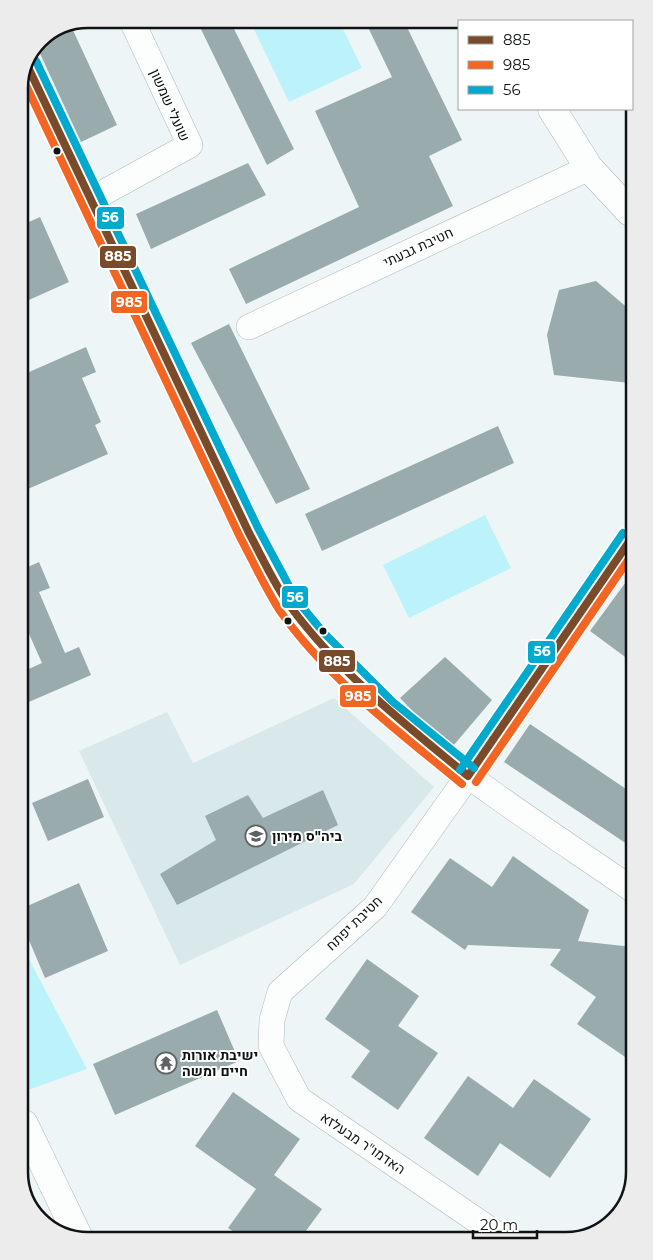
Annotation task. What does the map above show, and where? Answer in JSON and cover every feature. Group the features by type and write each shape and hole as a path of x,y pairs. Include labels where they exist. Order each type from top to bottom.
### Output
{"street":[{"name":"שועלי שמשון","path":"92,199 190,145 135,28"},
{"path":"30,72 249,533 288,604 315,639 386,709 468,776 626,885"},
{"path":"553,110 589,168 626,208"},
{"name":"חטיבת גבעתי","path":"249,327 589,168"},
{"name":"חטיבת יפתח","path":"271,1046 272,1020 280,992 375,907 468,776 626,546"},
{"name":"האדמו\"ר מבעלזא","path":"271,1046 299,1099 472,1229"},
{"path":"28,1132 76,1231"}],"shaded area":[{"path":"253,28 342,28 362,68 289,102"},
{"path":"485,515 511,568 409,618 383,565"},
{"name":"ביה\"ס מירון","path":"334,698 434,787 354,884 180,965 79,751 167,712 193,763"},
{"path":"28,957 87,1069 28,1090"}],"building":[{"path":"200,28 234,28 294,149 267,165"},
{"path":"368,28 407,28 462,140 429,156 453,206 246,304 229,269 359,207 315,111 392,77"},
{"path":"73,30 117,125 81,142 39,52 48,42"},
{"path":"248,163 266,195 151,249 136,214"},
{"path":"40,217 69,282 28,300 28,222"},
{"path":"596,281 626,307 626,383 554,375 547,335 559,290"},
{"path":"229,324 310,489 276,504 191,343"},
{"path":"86,347 96,372 82,378 101,422 95,425 108,454 28,489 28,372"},
{"path":"498,426 514,463 322,551 305,514"},
{"path":"39,562 50,588 39,592 65,653 79,647 91,675 28,702 28,669 42,663 28,632 28,567"},
{"path":"626,582 626,658 590,631"},
{"path":"445,657 492,700 453,746 427,726 400,698"},
{"path":"530,724 626,789 626,843 504,762"},
{"path":"88,779 104,817 48,841 32,803"},
{"path":"323,790 338,825 177,905 160,874 216,840 205,816 248,795 263,818"},
{"path":"513,856 589,910 578,941 626,946 626,1058 577,1024 596,997 550,965 561,949 468,945 465,950 411,912 450,858 492,887"},
{"path":"79,883 108,951 45,978 28,938 28,906"},
{"path":"367,959 419,996 398,1026 438,1053 398,1110 351,1077 370,1051 325,1019"},
{"name":"ישיבת אורות חיים ומשה","path":"217,1010 239,1061 115,1115 93,1064"},
{"path":"468,1076 513,1108 534,1079 591,1119 550,1178 500,1143 478,1176 424,1138"},
{"path":"233,1092 300,1139 274,1175 322,1209 305,1232 234,1232 228,1228 256,1189 195,1146"}],"transit line":[{"name":"56","path":"36,61 258,528 296,599 323,632 393,702 474,768"},
{"name":"885","path":"30,72 249,533 279,589 309,630 351,676 468,776"},
{"name":"985","path":"28,90 240,537 280,611 299,636 342,682 389,724 462,784"},
{"name":"56","path":"460,770 623,533"},
{"name":"885","path":"468,776 626,546"},
{"name":"985","path":"476,782 626,563"}],"place":[{"name":"ביה\"ס מירון","path":"256,836"},
{"name":"ישיבת אורות חיים ומשה","path":"166,1063"}]}
